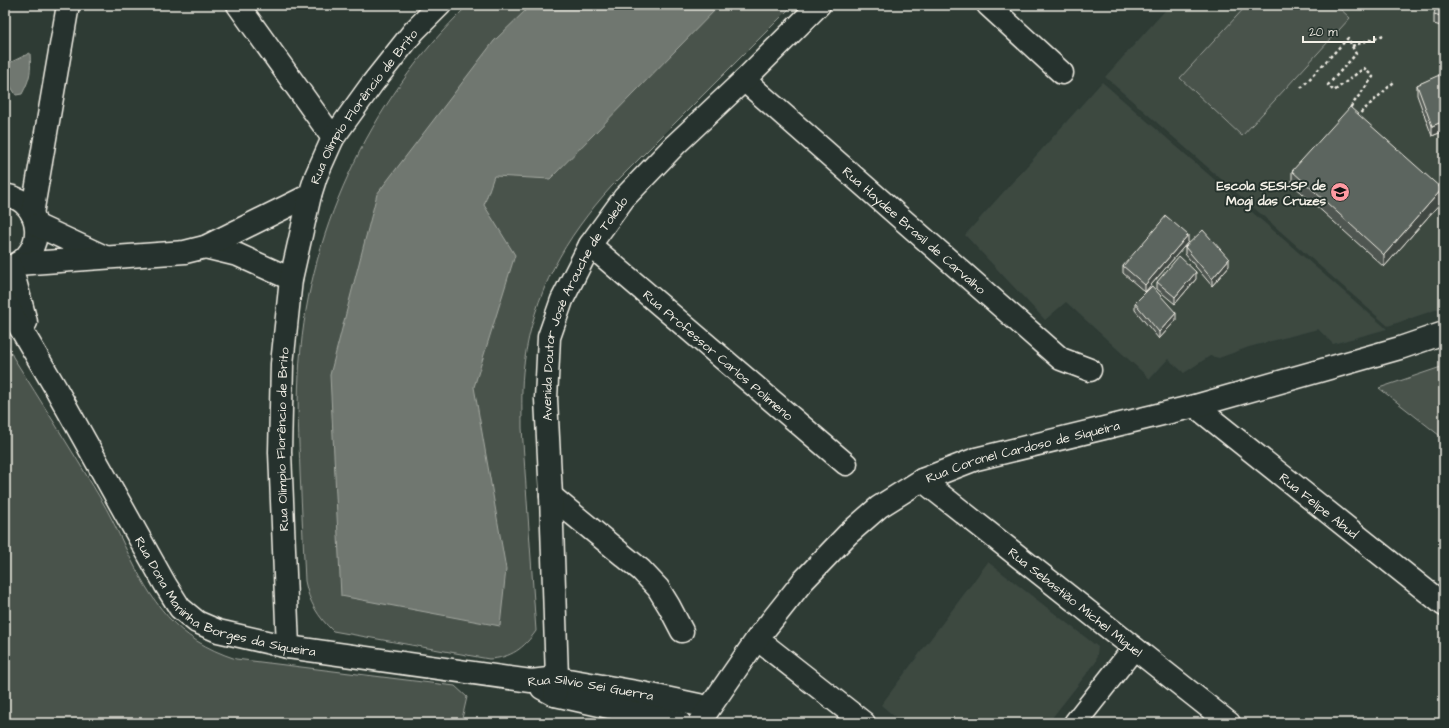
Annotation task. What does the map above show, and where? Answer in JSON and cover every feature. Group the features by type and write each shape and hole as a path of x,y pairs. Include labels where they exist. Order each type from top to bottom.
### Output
{"street":[{"path":"11,266 26,257 33,248 36,237 34,219 68,5"},
{"path":"238,5 333,138"},
{"name":"Rua Olímpio Florêncio de Brito","path":"288,647 280,452 282,364 291,279 310,195 316,176 333,138 372,84 414,31 440,5"},
{"name":"Avenida Doutor José Arouche de Toledo","path":"556,687 552,496 546,399 549,337 562,300 590,244 624,198 675,145 820,5"},
{"path":"988,5 1062,73"},
{"name":"Rua Haydee Brasil de Carvalho","path":"744,80 1061,359 1090,370"},
{"path":"7,195 26,176 44,150"},
{"name":"Rua Olímpio Florêncio de Brito","path":"7,195 19,200 26,206 34,219 106,257"},
{"name":"Rua Olímpio Florêncio de Brito","path":"11,266 106,257 185,252 205,247 310,195"},
{"name":"Rua Professor Carlos Polimeno","path":"590,244 846,464"},
{"name":"Rua Olímpio Florêncio de Brito","path":"205,247 238,255 291,279"},
{"name":"Rua Dona Maninha Borges da Siqueira","path":"11,266 33,348"},
{"name":"Rua Dona Maninha Borges da Siqueira","path":"5,302 33,348 165,584 180,608 197,622 218,631 288,647 531,681"},
{"name":"Rua Coronel Cardoso de Siqueira","path":"704,715 757,639 803,581 848,534 880,507 922,480 976,459 1195,406 1400,348 1444,333"},
{"name":"Rua Felipe Abud","path":"1195,406 1444,605"},
{"name":"Rua Sebastião Michel Miguel","path":"922,480 1229,723"},
{"path":"552,496 641,570 658,588 670,606 682,630"},
{"path":"757,639 864,723"},
{"path":"1075,723 1134,648"},
{"name":"Rua Sílvio Sei Guerra","path":"531,681 680,723"},
{"name":"Rua Sílvio Sei Guerra","path":"556,687 642,693 704,715"}],"path":[{"path":"1352,46 1384,35"},
{"path":"1302,88 1348,38 1356,54 1328,85 1334,91 1364,68 1373,77 1348,110"},
{"path":"1355,117 1394,82"}],"shaded area":[{"path":"468,5 793,5 612,186 579,226 554,268 535,313 522,380 522,428 536,631 522,647 516,651 504,657 489,659 333,631 323,620 315,609 309,596 305,581 298,411 298,387 304,323 314,272 329,223 349,174 373,128 401,84 433,43"},
{"path":"531,5 720,5 550,179 494,176 484,205 515,255 474,387 506,569 500,626 341,596 330,375 377,194 494,41"},
{"name":"Escola SESI-SP de Mogi das Cruzes","path":"1170,5 1444,5 1444,307 1388,326 1105,77"},
{"path":"1247,5 1336,5 1350,18 1242,136 1180,78"},
{"path":"30,53 29,78 22,94 16,95 5,77 5,65"},
{"path":"1102,82 1387,329 1333,344 1318,329 1249,347 1219,358 1210,356 1184,373 1168,359 1150,379 1066,302 1045,320 965,235"},
{"path":"5,339 13,357 103,502 145,585 156,602 181,630 215,651 236,659 455,686 467,697 461,723 5,723"},
{"path":"1444,366 1444,439 1379,388"},
{"path":"988,562 1098,647 1096,662 1048,723 902,723 881,705"}],"building":[{"path":"1436,5 1444,5 1444,17 1434,14"},
{"path":"1444,74 1444,121 1432,126 1417,85"},
{"path":"1350,107 1442,189 1384,255 1292,171"},
{"path":"1166,216 1188,235 1145,285 1123,266"},
{"path":"1203,230 1229,259 1212,279 1185,247"},
{"path":"1179,256 1196,272 1175,297 1157,282"},
{"path":"1152,286 1176,313 1159,332 1135,303"}],"place":[{"name":"Escola SESI-SP de Mogi das Cruzes","path":"1340,192"}]}
